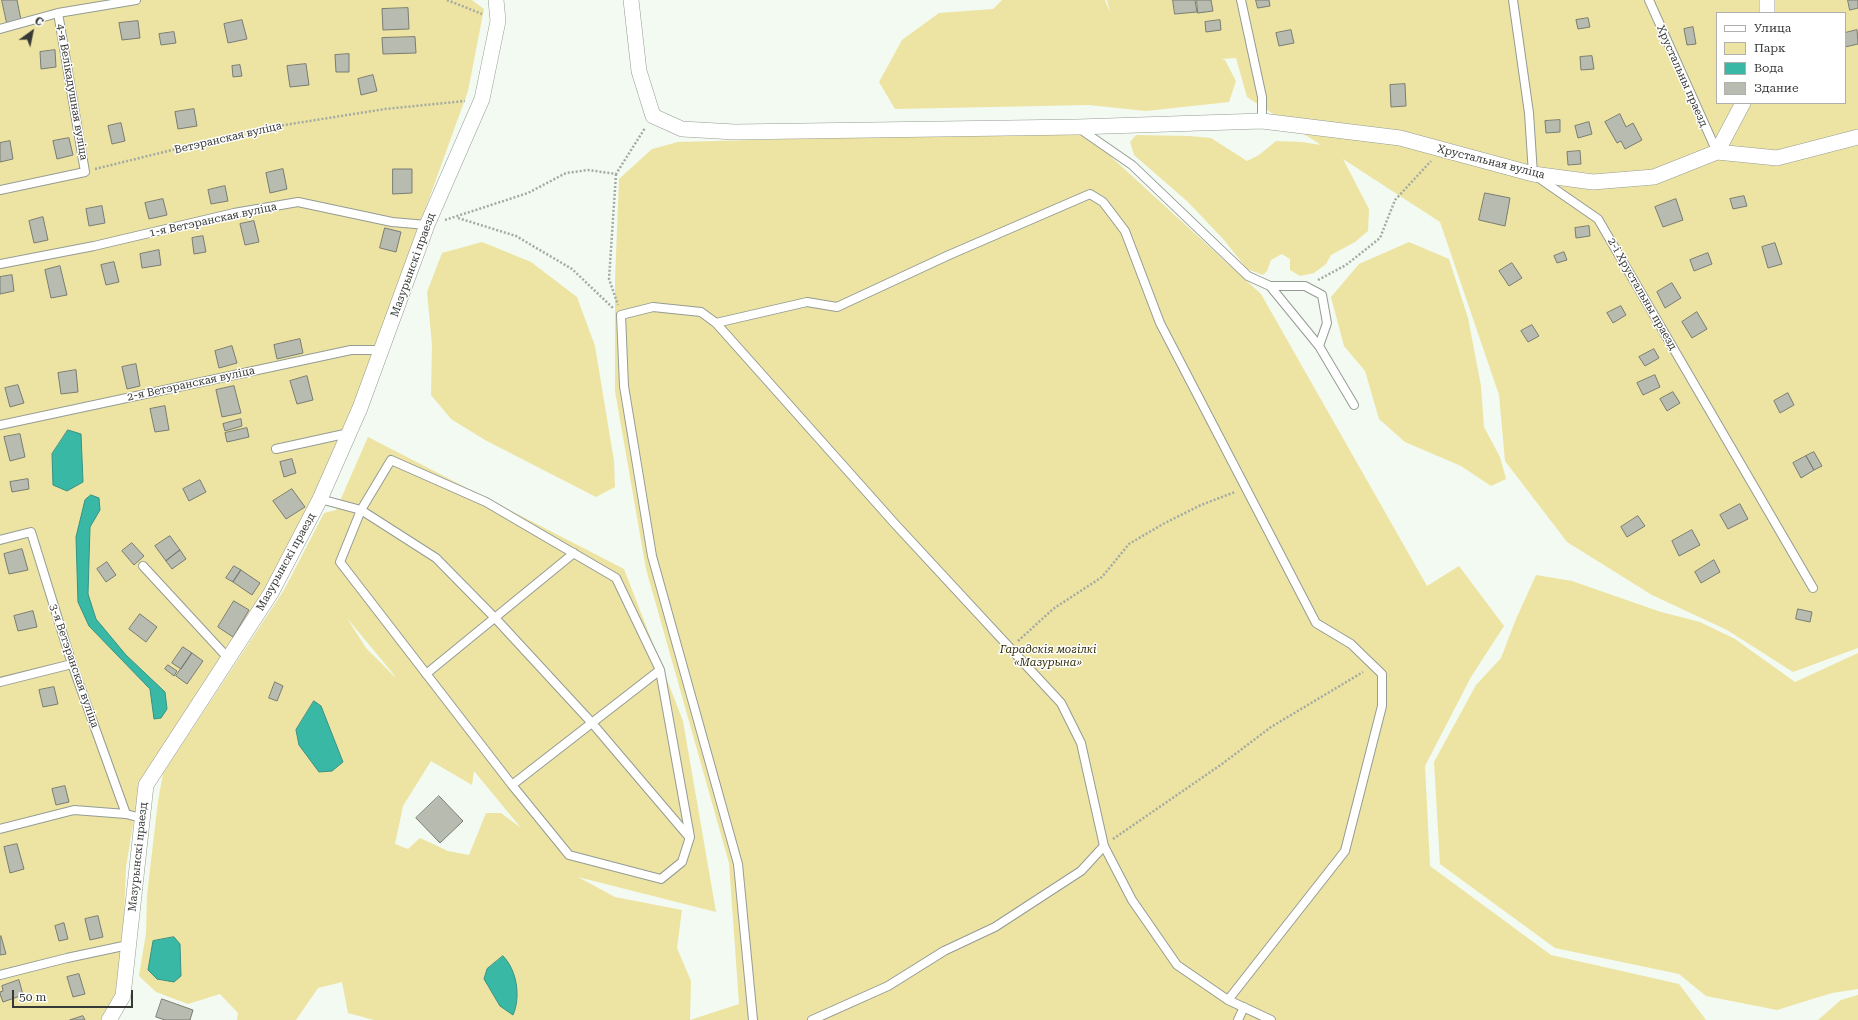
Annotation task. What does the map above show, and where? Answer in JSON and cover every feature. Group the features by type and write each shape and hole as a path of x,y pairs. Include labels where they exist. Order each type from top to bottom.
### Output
{"street":[{"name":"Мазурынскі праезд","path":"109,1020 123,996 141,818 146,785 271,592 320,499 350,433 427,225 482,99 498,21 496,0"},
{"path":"631,0 639,71 653,116"},
{"path":"1767,0 1767,12"},
{"path":"1717,152 1742,104"},
{"name":"Хрустальная вуліца","path":"653,116 682,129 735,132 1077,127 1262,121 1400,138 1533,174 1593,182 1654,177 1717,152 1777,158 1858,137"}],"lane":[{"path":"0,29 58,13 136,0"},
{"path":"1241,0 1262,97 1262,121"},
{"path":"1513,0 1529,113 1533,174"},
{"name":"Хрустальны праезд","path":"1648,0 1717,152"},
{"name":"4-я Велікадушная вуліца","path":"58,13 85,172"},
{"path":"1077,127 1132,165 1248,276 1270,286 1305,286 1322,295 1327,323 1319,346"},
{"path":"0,190 85,172"},
{"name":"2-і Хрустальны праезд","path":"1533,174 1598,219 1813,588"},
{"path":"716,323 807,302 837,307 949,255 1090,194 1104,202 1125,231 1160,323 1316,623 1351,644 1382,674 1382,706 1345,851 1228,1000"},
{"name":"1-я Ветэранская вуліца","path":"0,264 94,246 234,213 298,202 392,222 427,225"},
{"path":"1270,286 1319,346 1354,405"},
{"path":"753,1020 738,864 652,556 624,386 621,315 653,307 701,312 716,323 896,525 1061,703 1081,743 1104,846 1132,900 1177,965 1228,1000 1272,1020"},
{"name":"2-я Ветэранская вуліца","path":"0,425 351,350 382,350"},
{"path":"276,449 350,433"},
{"path":"391,460 486,502 616,578 660,670 690,837 682,862 661,879 569,855 512,785 340,562 361,510 391,460"},
{"path":"320,499 361,510 436,558 496,619 592,723 690,837"},
{"name":"3-я Ветэранская вуліца","path":"0,540 31,532 72,664 126,814"},
{"path":"426,674 496,619 574,553"},
{"path":"143,566 228,658"},
{"path":"0,682 72,664"},
{"path":"512,785 660,670"},
{"path":"0,829 74,810 126,814 141,818"},
{"path":"812,1020 888,986 944,951 995,927 1082,871 1104,846"},
{"path":"0,975 66,958 128,945"},
{"path":"1238,1020 1244,1007"}],"path":[{"path":"447,0 498,21"},
{"name":"Ветэранская вуліца","path":"85,172 253,130 385,109 482,99"},
{"path":"621,315 609,280 616,174 653,116"},
{"path":"1305,286 1346,266 1380,238 1395,200 1440,150"},
{"path":"427,225 457,217 528,193 566,173 588,170 616,174"},
{"path":"457,217 516,236 572,269 621,315"},
{"path":"1010,648 1053,609 1102,577 1129,544 1201,505 1245,488"},
{"path":"1104,846 1222,764 1271,727 1332,689 1374,666"}],"green space":[{"path":"0,0 472,0 484,9 468,91 417,232 381,339 314,499 267,591 144,783 135,813 126,867 121,995 106,1020 0,1020"},
{"path":"1002,0 1105,0 1110,13 1107,0 1858,0 1858,648 1793,672 1727,630 1652,595 1567,542 1505,461 1499,395 1440,222 1343,159 1369,209 1368,231 1355,242 1331,255 1326,264 1314,273 1300,276 1290,270 1290,259 1282,254 1271,260 1267,271 1263,275 1247,269 1224,240 1188,202 1134,155 1130,142 1136,135 1211,138 1247,161 1259,155 1276,141 1302,142 1321,145 1247,97 1236,58 1221,59 1225,60 1236,81 1229,102 1146,111 1089,105 895,109 879,82 902,40 939,13 993,9"},
{"name":"Гарадскія могілкі «Мазурына»","path":"1083,131 1261,294 1427,586 1459,566 1504,626 1471,677 1425,766 1430,866 1551,955 1679,984 1706,1020 690,1020 739,1004 729,863 646,569 615,391 615,280 619,179 652,149 678,142"},
{"path":"482,242 531,262 577,297 595,346 614,461 615,487 596,497 485,440 451,419 431,395 432,345 427,292 442,253"},
{"path":"1409,242 1449,259 1468,318 1481,386 1484,427 1500,457 1506,479 1491,486 1461,466 1405,442 1379,419 1365,371 1344,346 1331,297 1359,264"},
{"path":"368,437 624,569 683,721 716,912 578,877 615,897 682,910 677,948 691,981 690,1020 374,1020 348,1013 342,982 318,988 296,1020 237,1020 238,1013 220,994 188,1004 156,992 139,976 146,933 147,895 158,801 163,773 284,590 324,513 336,510","holes":["347,618 395,676 395,677 366,648","431,761 472,785 474,771 521,828 501,813 486,813 469,855 448,851 420,838 408,849 395,844 403,806","487,969 500,1006 484,979"]},
{"path":"1536,575 1572,581 1661,612 1700,622 1735,639 1795,682 1858,653 1858,989 1832,993 1777,1010 1706,996 1679,974 1555,948 1440,864 1434,762 1476,685 1501,658 1516,619"},
{"path":"1858,995 1858,1020 1818,1020 1841,1000"}],"water":[{"path":"68,430 81,434 83,482 67,491 53,485 52,454"},
{"path":"91,495 99,498 100,510 90,527 88,594 96,619 126,655 165,692 167,709 161,718 154,719 150,689 89,626 78,602 76,537 85,500"},
{"path":"314,701 321,706 343,762 332,771 319,772 299,745 296,730"},
{"path":"174,937 180,944 181,976 174,982 157,979 148,970 153,941"},
{"path":"503,956 512,969 516,984 517,1000 513,1015 500,1006 484,979 487,969"}],"building":[{"path":"2,0 17,0 21,20 7,23"},
{"path":"1173,0 1195,0 1197,12 1175,14"},
{"path":"1197,0 1211,0 1213,11 1198,13"},
{"path":"1256,0 1269,0 1270,6 1258,8"},
{"path":"1848,0 1858,0 1858,8 1850,10"},
{"path":"408,8 409,29 383,30 382,9"},
{"path":"1588,18 1590,27 1578,29 1576,20"},
{"path":"242,20 247,39 228,43 224,24"},
{"path":"1220,20 1221,30 1206,32 1205,22"},
{"path":"138,21 140,38 122,40 119,23"},
{"path":"1693,27 1696,44 1687,45 1684,29"},
{"path":"1291,30 1294,43 1279,46 1276,33"},
{"path":"1857,30 1858,44 1846,47 1846,33"},
{"path":"174,32 176,43 161,45 159,34"},
{"path":"415,37 416,53 383,54 382,38"},
{"path":"55,50 56,67 41,69 40,52"},
{"path":"349,54 349,72 336,72 335,55"},
{"path":"1592,56 1594,69 1581,70 1580,57"},
{"path":"306,64 309,85 290,87 287,66"},
{"path":"240,65 242,76 233,77 232,66"},
{"path":"373,75 377,91 361,95 358,79"},
{"path":"1405,84 1406,106 1391,107 1390,85"},
{"path":"194,109 197,126 178,129 175,112"},
{"path":"1620,114 1626,127 1633,123 1642,140 1625,149 1621,141 1617,143 1605,122"},
{"path":"1560,120 1560,132 1546,133 1545,121"},
{"path":"1589,122 1592,134 1578,138 1575,126"},
{"path":"121,123 125,141 112,144 108,126"},
{"path":"69,138 73,155 57,159 53,141"},
{"path":"10,141 13,159 0,162 0,143"},
{"path":"1580,151 1581,164 1568,165 1567,152"},
{"path":"283,169 287,189 270,193 266,173"},
{"path":"393,169 412,169 412,193 393,194"},
{"path":"225,186 228,201 211,204 208,190"},
{"path":"1485,193 1510,198 1505,226 1479,220"},
{"path":"1744,196 1747,206 1733,209 1730,199"},
{"path":"163,199 167,215 149,219 145,203"},
{"path":"1676,199 1683,220 1663,227 1655,207"},
{"path":"102,206 105,223 89,226 86,209"},
{"path":"43,217 48,240 34,243 29,221"},
{"path":"254,221 259,242 245,245 240,224"},
{"path":"1589,226 1590,236 1576,238 1575,228"},
{"path":"385,228 401,232 396,252 380,248"},
{"path":"203,236 206,252 194,254 192,238"},
{"path":"1775,243 1782,264 1768,268 1762,247"},
{"path":"159,250 161,265 142,268 140,254"},
{"path":"1564,252 1567,260 1557,263 1554,256"},
{"path":"1708,253 1712,264 1694,271 1690,260"},
{"path":"114,262 119,282 106,285 101,265"},
{"path":"1512,263 1522,278 1509,286 1499,271"},
{"path":"60,266 67,295 51,298 45,270"},
{"path":"12,275 14,291 0,294 0,277"},
{"path":"1672,283 1681,298 1665,308 1657,292"},
{"path":"1621,306 1626,315 1613,323 1607,313"},
{"path":"1697,312 1707,329 1692,338 1682,322"},
{"path":"1532,325 1539,336 1528,342 1521,331"},
{"path":"300,339 303,353 277,359 274,345"},
{"path":"232,346 237,363 219,368 215,351"},
{"path":"1654,349 1659,358 1645,366 1639,357"},
{"path":"136,364 140,386 127,389 122,367"},
{"path":"76,370 78,392 61,394 58,373"},
{"path":"1655,375 1660,387 1643,395 1637,383"},
{"path":"307,376 313,400 297,404 290,381"},
{"path":"18,385 24,403 10,407 5,388"},
{"path":"234,386 241,413 222,417 216,390"},
{"path":"1673,392 1680,403 1667,411 1660,399"},
{"path":"1788,393 1794,405 1780,413 1774,401"},
{"path":"165,406 169,430 155,432 150,409"},
{"path":"241,419 242,426 225,431 223,424"},
{"path":"247,428 249,437 227,442 225,433"},
{"path":"20,434 25,457 10,461 4,437"},
{"path":"1814,452 1822,466 1814,470 1806,456"},
{"path":"1806,456 1814,470 1801,478 1793,463"},
{"path":"292,459 296,473 284,477 280,462"},
{"path":"28,479 29,489 12,492 10,482"},
{"path":"200,480 206,492 189,501 183,489"},
{"path":"292,489 305,507 286,519 273,501"},
{"path":"1740,504 1748,519 1728,529 1720,515"},
{"path":"1638,516 1645,526 1627,537 1621,527"},
{"path":"1692,530 1700,545 1679,556 1672,541"},
{"path":"170,536 180,550 166,561 155,546"},
{"path":"132,543 144,556 134,565 122,551"},
{"path":"22,549 28,570 9,574 4,554"},
{"path":"180,550 186,559 172,569 166,561"},
{"path":"1714,560 1720,572 1701,583 1695,572"},
{"path":"107,562 116,575 106,582 97,569"},
{"path":"234,566 241,570 233,582 226,578"},
{"path":"241,570 260,583 252,595 233,582"},
{"path":"234,601 249,610 233,637 218,627"},
{"path":"1798,609 1812,612 1810,622 1796,619"},
{"path":"33,611 37,627 18,631 14,616"},
{"path":"140,614 157,627 146,642 129,629"},
{"path":"183,647 192,653 181,669 172,663"},
{"path":"192,653 203,661 187,684 176,676"},
{"path":"168,665 177,671 174,676 165,669"},
{"path":"275,682 283,686 277,701 269,698"},
{"path":"54,687 58,704 43,707 39,690"},
{"path":"65,786 69,802 56,805 52,789"},
{"path":"439,796 463,821 440,843 416,818"},
{"path":"17,844 24,869 10,873 4,847"},
{"path":"98,916 103,937 90,940 85,919"},
{"path":"64,923 68,939 59,941 55,926"},
{"path":"1,936 6,954 0,955 0,937"},
{"path":"79,974 85,994 73,997 67,977"},
{"path":"19,980 23,995 3,1002 0,994 0,992 3,991 2,986"},
{"path":"162,999 193,1010 190,1020 165,1020 156,1017"},
{"path":"83,1016 85,1020 70,1020"}]}
